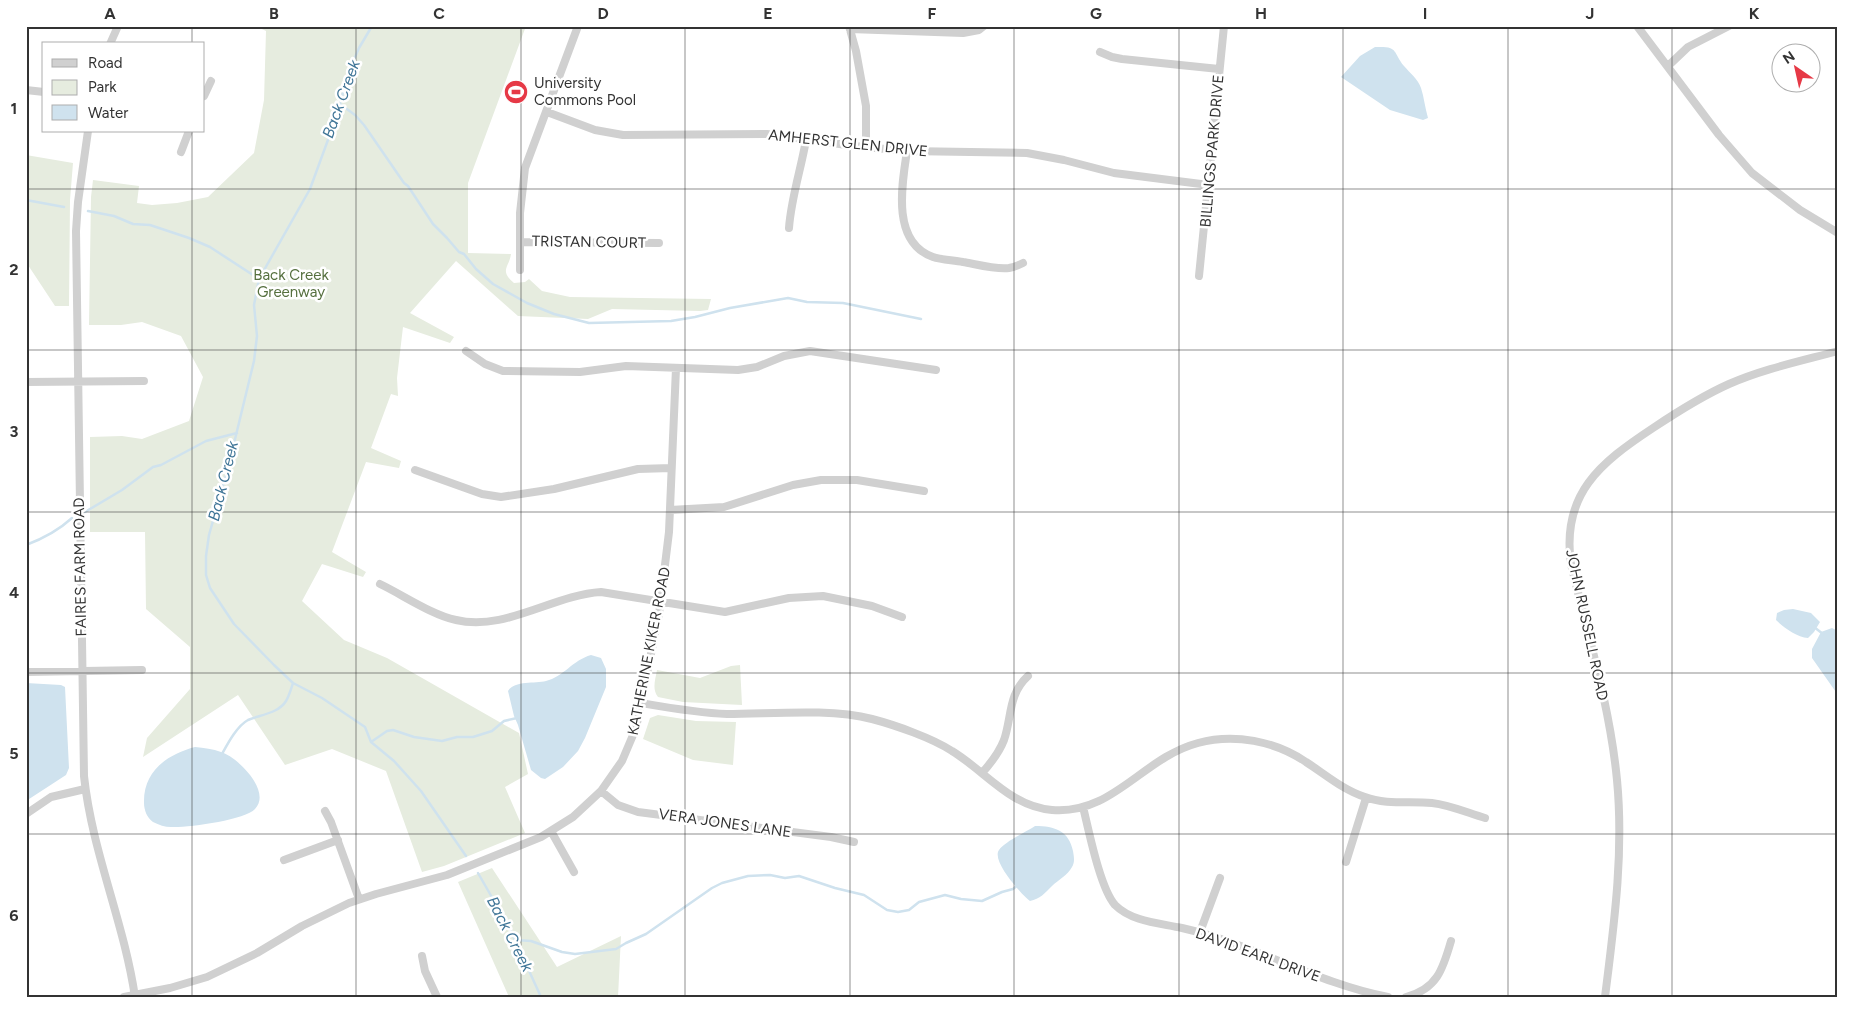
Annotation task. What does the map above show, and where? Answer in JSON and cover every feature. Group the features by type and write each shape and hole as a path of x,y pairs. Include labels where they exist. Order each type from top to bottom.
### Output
{"street":[{"path":"111,42 118,26"},
{"path":"520,270 520,213 525,168 578,26"},
{"path":"866,147 866,106 856,51 849,28 963,34 979,30 984,26"},
{"name":"BILLINGS PARK DRIVE","path":"1199,276 1224,26"},
{"path":"1637,26 1719,135 1752,174 1793,206 1838,233"},
{"path":"1668,66 1688,47 1730,26"},
{"path":"1100,52 1122,59 1219,68"},
{"path":"205,94 211,81"},
{"path":"26,90 42,92"},
{"name":"AMHERST GLEN DRIVE","path":"547,112 595,130 622,135 767,134 907,151 1028,154 1064,160 1114,173 1209,185"},
{"name":"FAIRES FARM ROAD","path":"88,132 76,231 83,766 85,789 95,839 122,937 135,996"},
{"path":"181,152 189,132"},
{"path":"789,228 790,212 800,176 806,140"},
{"path":"907,151 903,179 902,218 907,232 917,247 932,256 969,263 1008,268 1024,263"},
{"name":"TRISTAN COURT","path":"520,242 659,243"},
{"path":"466,351 485,364 503,371 564,373 626,366 749,369 797,352 815,351 936,370"},
{"name":"JOHN RUSSELL ROAD","path":"1605,997 1619,865 1618,797 1612,741 1571,564 1569,538 1574,510 1584,487 1598,470 1630,443 1676,413 1708,394 1750,376 1838,351"},
{"name":"KATHERINE KIKER ROAD","path":"124,997 182,985 220,972 328,912 359,899 447,875 551,831 573,817 601,791 612,777 630,744 641,703 660,602 670,510 676,368"},
{"path":"26,382 144,381"},
{"path":"414,470 482,494 502,497 554,489 638,469 671,468"},
{"path":"670,510 724,507 793,485 821,480 857,480 924,490"},
{"path":"380,584 439,614 451,619 467,622 494,621 589,592 614,592 660,602 725,612 789,598 823,596 872,606 902,617"},
{"path":"26,672 142,670"},
{"path":"982,773 1000,749 1015,693 1028,676"},
{"path":"641,703 683,711 710,713 836,714 864,717 942,745 965,759 1009,795 1026,804 1052,810 1071,810 1083,807 1110,796 1155,762 1173,752 1205,741 1231,738 1256,741 1280,748 1305,761 1352,792 1366,798 1384,802 1437,804 1485,818"},
{"path":"26,814 51,798 64,793 85,789"},
{"name":"VERA JONES LANE","path":"601,791 618,805 638,812 854,842"},
{"path":"1346,862 1366,798"},
{"name":"DAVID EARL DRIVE","path":"1083,807 1109,896 1117,906 1130,916 1200,932 1236,944 1314,976 1388,997"},
{"path":"325,812 331,822 359,899"},
{"path":"551,831 574,872"},
{"path":"284,860 338,840"},
{"path":"1200,932 1220,878"},
{"path":"1406,997 1425,989 1434,981 1444,966 1451,941"},
{"path":"422,956 425,971 437,997"}],"green space":[{"name":"Back Creek Greenway","path":"256,26 526,26 468,183 468,253 511,254 506,272 509,279 514,283 525,282 529,279 542,291 570,297 711,299 708,310 700,311 612,309 588,319 518,316 456,261 410,313 454,337 450,343 403,327 397,378 398,396 391,394 371,448 401,461 399,468 366,462 332,552 366,572 363,577 322,564 302,601 344,640 387,658 519,733 528,774 505,787 525,833 444,866 422,872 386,771 332,749 285,765 238,695 143,757 147,738 190,689 190,647 146,609 145,532 90,532 90,437 122,436 142,439 189,421 203,377 181,336 142,322 121,325 89,325 91,197 93,180 139,186 137,203 152,205 177,203 208,197 254,153 264,100 266,31"},
{"path":"26,155 73,163 70,200 69,306 55,306 26,262"},
{"path":"740,665 742,705 683,702 658,697 655,691 654,685 657,670 700,678 731,666"},
{"path":"658,715 696,721 736,722 733,765 693,760 643,739 650,718"},
{"path":"492,868 557,967 621,936 618,997 509,997 458,882"}],"water":[{"path":"1375,47 1388,47 1394,50 1404,66 1416,79 1421,88 1428,118 1423,120 1390,110 1341,77 1360,56"},
{"path":"1793,609 1811,613 1820,622 1808,638 1791,632 1776,620 1777,613"},
{"path":"1832,628 1838,631 1838,695 1812,658 1812,649 1821,632"},
{"path":"591,655 601,658 606,669 606,687 578,751 563,767 545,779 541,778 531,770 508,691 515,685 552,679"},
{"path":"26,683 61,685 65,687 69,768 66,775 26,801"},
{"path":"195,747 212,749 228,755 244,768 251,776 259,794 259,802 255,809 240,817 189,826 166,827 151,820 146,814 144,803 148,782 153,773 167,759"},
{"path":"1035,826 1049,827 1064,834 1071,844 1074,861 1070,870 1065,875 1037,899 1030,901 1008,877 999,862 998,855 999,850 1006,843"}],"waterway":[{"name":"Back Creek","path":"372,26 359,48 349,71 336,118 310,189 259,279 254,305 257,336 254,361 228,468 209,535 206,575 210,588 234,624 274,665 293,683 322,698 365,727 371,742 394,761 421,791 466,856"},
{"path":"340,104 355,115 364,125 433,224 459,252 464,254 476,269 493,284 527,303 554,314 589,323 671,321 788,298 807,302 843,303 921,319"},
{"path":"26,200 64,207"},
{"path":"88,211 114,216 133,224 150,225 189,238 210,247 259,279"},
{"path":"85,512 122,490 153,467 161,465 206,441 237,433"},
{"path":"26,545 51,533 72,518"},
{"path":"1814,627 1823,634"},
{"path":"222,754 240,726 248,720 274,711 283,705 293,683"},
{"path":"371,742 387,731 393,730 414,737 442,741 457,737 473,737 492,731 504,721 517,718"},
{"name":"Back Creek","path":"478,873 509,927 541,997"},
{"path":"516,940 531,941 562,952 575,954 616,949 646,934 712,888 722,883 748,876 770,875 785,878 799,876 864,895 887,910 898,912 909,910 919,902 945,895 982,901 1013,889 1018,885"}],"place":[{"name":"University Commons Pool","path":"516,92"}]}
